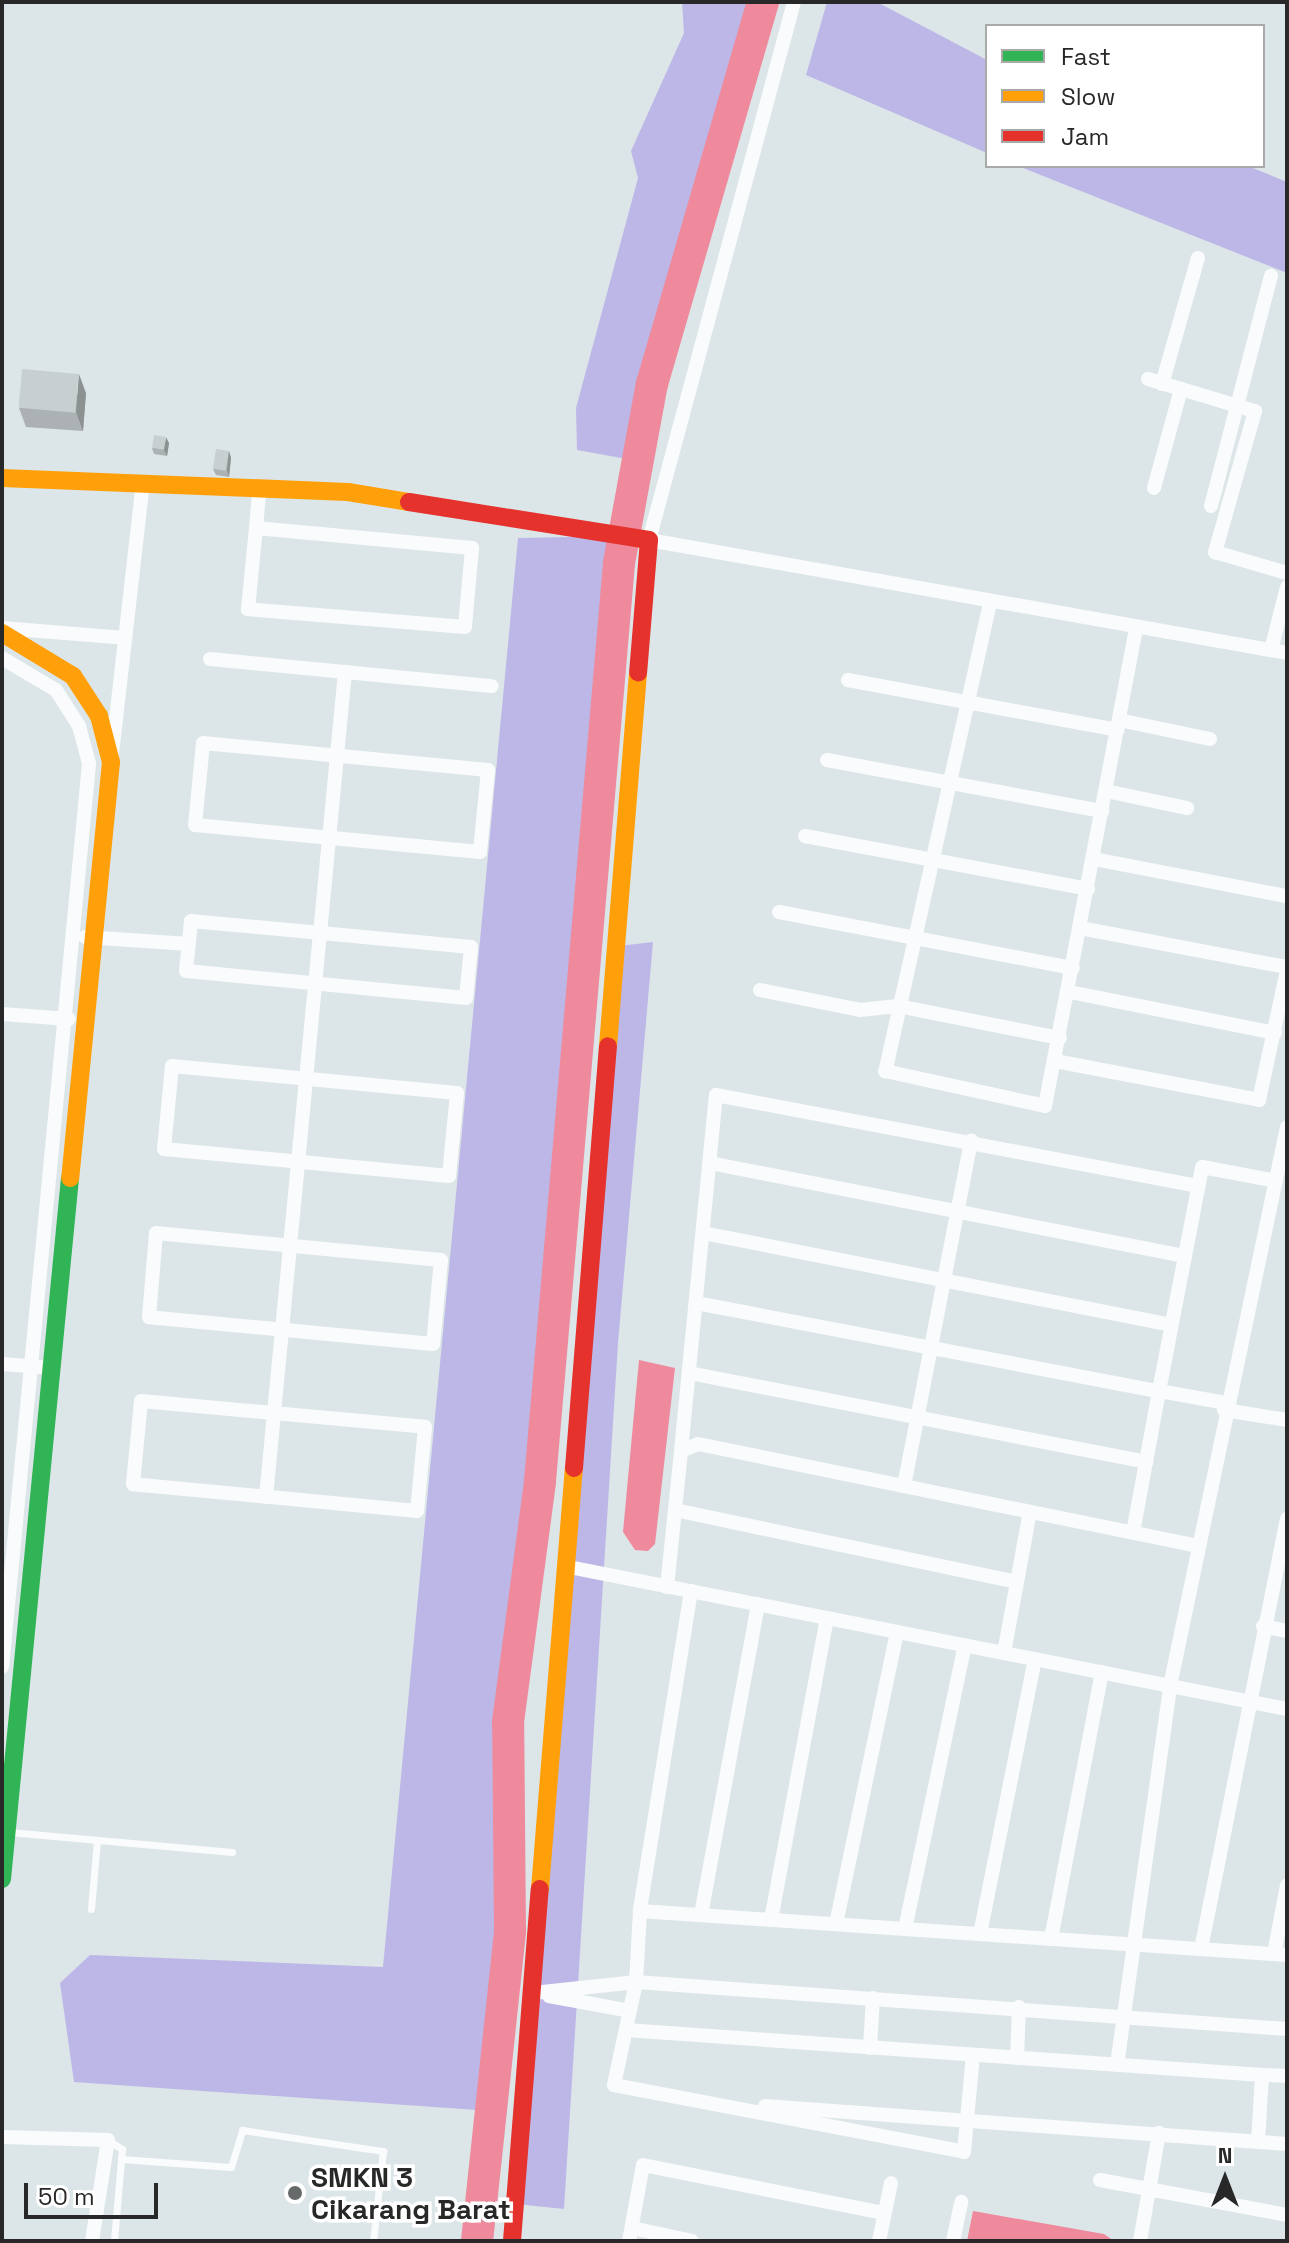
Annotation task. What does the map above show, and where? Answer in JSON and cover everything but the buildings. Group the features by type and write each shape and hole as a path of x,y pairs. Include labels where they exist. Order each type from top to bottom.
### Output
{"street":[{"path":"512,2241 645,539 794,2"},
{"path":"1198,258 1155,381 1255,411 1215,552 1287,573"},
{"path":"1211,506 1271,276"},
{"path":"1154,488 1181,389"},
{"path":"2,478 142,489 348,492 604,531 990,603 1287,653"},
{"path":"2,1879 98,938 111,762 142,489"},
{"path":"256,528 472,548 465,627 248,609 259,493"},
{"path":"1271,650 1287,587"},
{"path":"990,603 920,940 898,1006 885,1071 1045,1106 1070,992 1136,628"},
{"path":"2,630 125,638"},
{"path":"2,630 73,676 99,716 111,762"},
{"path":"2,658 56,690 79,726 89,764 77,936 30,1367 2,1667"},
{"path":"210,659 492,686"},
{"path":"266,1497 345,672"},
{"path":"848,680 969,703 1210,739"},
{"path":"203,743 488,770 480,852 329,838 195,825 203,743"},
{"path":"827,760 1102,811"},
{"path":"1106,791 1187,808"},
{"path":"805,836 1088,889"},
{"path":"1094,859 1287,896"},
{"path":"779,912 1073,968"},
{"path":"191,921 471,947 466,998 186,971 189,944 191,921"},
{"path":"1055,1061 1259,1100 1275,1033 1287,969 1080,928"},
{"path":"77,936 189,944"},
{"path":"760,990 860,1010 898,1006 1060,1038"},
{"path":"1070,992 1275,1033"},
{"path":"2,1014 69,1019"},
{"path":"172,1066 457,1093 449,1176 298,1162 164,1149 172,1066"},
{"path":"667,1587 716,1095 971,1140 1199,1186"},
{"path":"1117,2065 1119,2014 1170,1686 1225,1407 1287,1127"},
{"path":"904,1486 971,1140"},
{"path":"710,1163 1185,1256"},
{"path":"1133,1532 1202,1167 1276,1181"},
{"path":"156,1233 441,1260 433,1344 282,1330 149,1317 156,1233"},
{"path":"703,1233 1171,1325"},
{"path":"696,1303 1159,1391 1287,1420"},
{"path":"2,1364 53,1368"},
{"path":"689,1373 1146,1462"},
{"path":"141,1401 425,1427 417,1511 266,1497 133,1484 141,1401"},
{"path":"681,1451 698,1444 1198,1546"},
{"path":"675,1510 1017,1582"},
{"path":"1004,1653 1030,1512"},
{"path":"1201,1949 1263,1626 1282,1558 1287,1518"},
{"path":"564,1566 1287,1709"},
{"path":"691,1591 640,1911 636,1982 614,2085 964,2152 973,2055"},
{"path":"701,1915 758,1604"},
{"path":"771,1920 827,1618"},
{"path":"1263,1626 1287,1631"},
{"path":"836,1924 897,1632"},
{"path":"905,1929 965,1645"},
{"path":"980,1934 1035,1659"},
{"path":"1051,1939 1102,1672"},
{"path":"640,1911 1280,1955 1287,1885"},
{"path":"533,1993 636,1982 1119,2014 1287,2029"},
{"path":"533,1993 630,2011"},
{"path":"870,2048 873,1998"},
{"path":"1017,2058 1019,2007"},
{"path":"626,2030 1287,2076"},
{"path":"1258,2142 1262,2075"},
{"path":"704,2102 1287,2144"},
{"path":"1140,2241 1159,2133"},
{"path":"2,2137 108,2140 92,2241"},
{"path":"692,2241 630,2235 643,2165 884,2213"},
{"path":"1100,2180 1286,2215"},
{"path":"879,2241 891,2183"},
{"path":"953,2241 961,2202"}],"lane":[{"path":"9,1832 232,1852"},
{"path":"91,1909 97,1840"},
{"path":"121,2159 231,2167 242,2130 383,2151 373,2241"},
{"path":"108,2140 122,2149 114,2241"}],"shaded area":[{"path":"682,2 763,2 652,384 638,461 577,450 576,408 638,178 631,151 684,33"},
{"path":"827,2 877,2 985,59 985,152 806,75"},
{"path":"1023,168 1253,168 1287,182 1287,273"},
{"path":"624,536 540,1481 508,1729 510,1932 492,2111 74,2082 60,1983 90,1955 383,1967 518,538"},
{"path":"653,942 618,1343 564,2209 516,2204 610,947"},
{"path":"639,1360 675,1368 655,1544 648,1551 635,1550 623,1532"},
{"path":"973,2211 1104,2234 1114,2241 967,2241"}],"waterway":[{"path":"477,2241 510,1932 508,1722 540,1481 619,563 652,384 763,2"}],"traffic: fast":[{"path":"2,1879 70,1178"}],"traffic: slow":[{"path":"2,478 348,492 409,502"},
{"path":"2,633 73,676 99,716 111,762 70,1178"},
{"path":"608,1046 638,673"},
{"path":"540,1889 574,1468"}],"traffic: jam":[{"path":"409,502 649,540 638,673"},
{"path":"574,1468 608,1046"},
{"path":"512,2241 540,1889"}],"place":[{"name":"SMKN 3 Cikarang Barat","path":"295,2193"}]}
